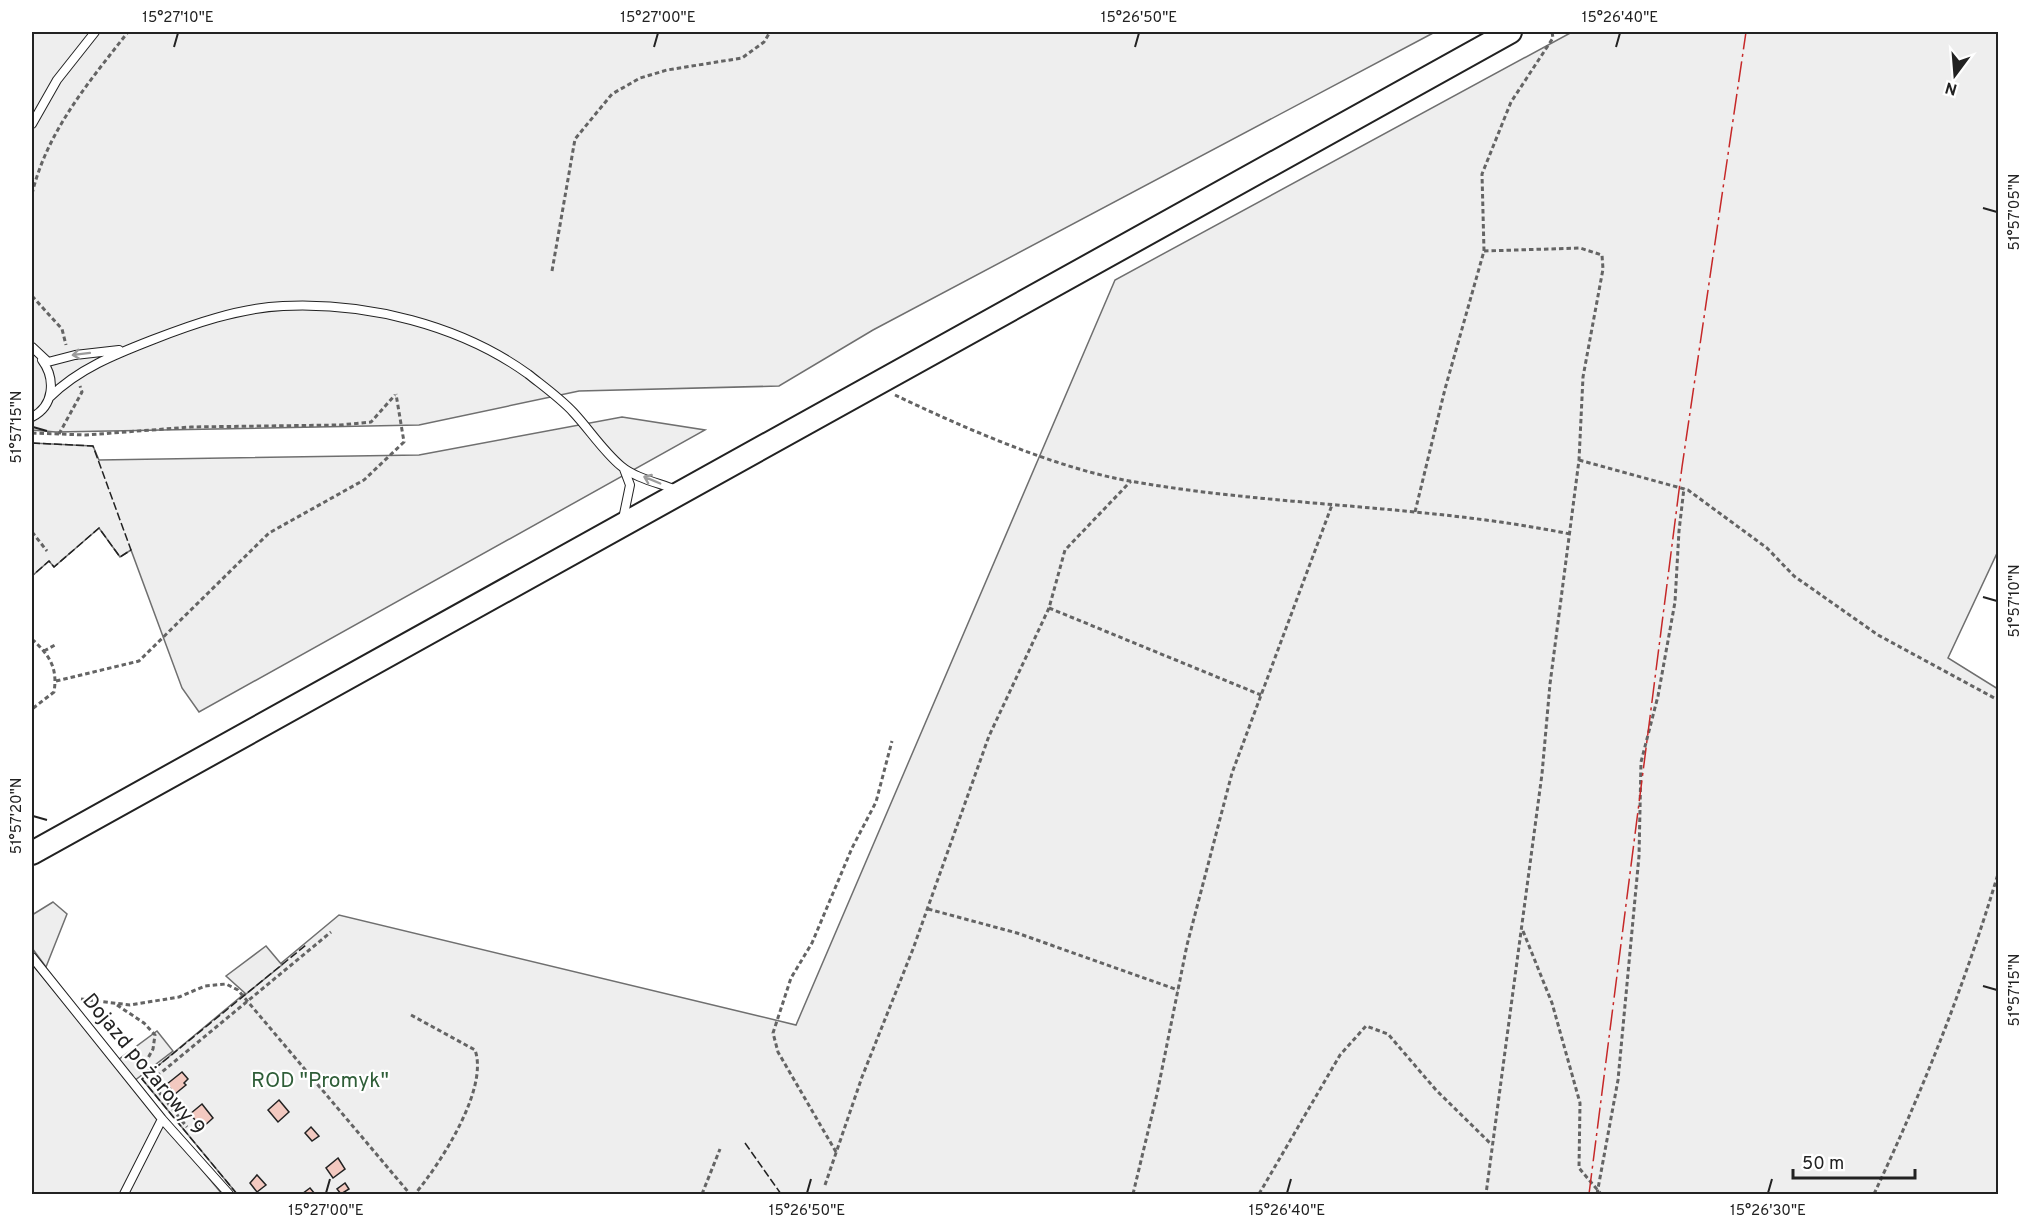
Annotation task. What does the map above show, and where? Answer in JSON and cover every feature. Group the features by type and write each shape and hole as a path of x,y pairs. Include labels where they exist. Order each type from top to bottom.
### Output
{"main road":[{"path":"32,853 1510,32"}],"lane":[{"path":"32,124 57,80 95,32"},
{"path":"32,417 45,407 50,397 61,386 91,367 127,349 180,328 234,314 282,306 353,308 405,318 473,342 527,374 572,410 624,468 630,485 628,505 621,525"},
{"path":"32,347 50,375 50,397"},
{"path":"35,354 48,362 75,355 127,349"},
{"path":"624,468 680,491"},
{"name":"Dojazd pożarowy 9","path":"32,957 162,1119 229,1194"},
{"path":"124,1194 162,1119"}],"path":[{"path":"32,194 38,170 66,112 128,32"},
{"path":"552,271 575,139 612,94 649,75 742,58 764,42 770,32"},
{"path":"1415,512 1445,389 1484,251 1482,174 1511,102 1553,38 1552,32"},
{"path":"1484,251 1580,248 1602,255 1603,269 1598,311 1583,377 1579,460 1522,929 1486,1194"},
{"path":"873,385 1032,453 1131,481 1210,493 1512,522 1570,534"},
{"path":"32,433 86,435 191,427 340,425 371,422 396,394 404,442 364,480 269,533 139,661 56,681"},
{"path":"1579,460 1684,488 1767,548 1794,576 1878,635 1998,700"},
{"path":"825,1185 862,1077 928,909 989,736 1048,608 1065,550 1131,481"},
{"path":"1599,1193 1618,1080 1623,1001 1639,856 1641,762 1658,696 1675,602 1678,531 1684,488"},
{"path":"1133,1194 1178,990 1232,773 1332,506"},
{"path":"32,532 47,552"},
{"path":"1048,608 1261,695"},
{"path":"32,639 53,664 56,681 54,692 32,709"},
{"path":"44,651 55,645"},
{"path":"836,1152 778,1052 773,1033 791,978 812,942 852,848 876,802 892,741"},
{"path":"1874,1194 1918,1099 1973,958 1998,874"},
{"path":"928,909 1017,933 1178,990"},
{"path":"1522,929 1552,1003 1580,1102 1580,1168 1599,1193"},
{"path":"151,1082 331,932"},
{"path":"64,997 130,1005 179,997 204,986 226,984 238,990 410,1194"},
{"path":"116,1004 144,1023 155,1035 153,1049 143,1067 151,1082 192,1132"},
{"path":"411,1015 475,1050 479,1061 478,1076 456,1131 432,1174 415,1194"},
{"path":"1259,1194 1340,1055 1366,1026 1388,1035 1436,1090 1492,1146"},
{"path":"702,1194 720,1149"}],"green space":[{"path":"32,32 1435,32 873,330 779,386 579,391 419,425 56,432 32,430"},
{"name":"ROD \"Promyk\"","path":"1572,32 1998,32 1998,551 1948,658 1998,689 1998,1194 237,1194 142,1079 339,915 796,1025 1115,280"},
{"path":"622,417 705,430 199,712 182,688 131,550 120,557 99,528 54,567 49,561 32,576 32,443 93,446 99,460 419,455"},
{"path":"53,902 67,914 46,967 32,948 32,915"},
{"path":"32,964 222,1194 32,1194"}],"shaded area":[{"path":"266,946 282,965 246,994 226,976"},
{"path":"157,1031 173,1051 134,1081 118,1060"}],"building":[{"path":"182,1072 188,1079 184,1083 186,1085 175,1094 167,1084"},
{"path":"279,1100 289,1112 278,1122 268,1110"},
{"path":"202,1104 213,1118 202,1128 190,1114"},
{"path":"311,1127 319,1136 312,1141 305,1133"},
{"path":"338,1158 345,1169 333,1178 326,1168"},
{"path":"257,1175 266,1185 257,1192 250,1183"},
{"path":"345,1183 349,1189 341,1194 337,1189"},
{"path":"310,1188 315,1194 302,1194"}],"fence":[{"path":"32,443 93,446 131,550 120,557 99,528 54,567 49,561 32,576"},
{"path":"237,1194 142,1079 306,945"},
{"path":"745,1143 781,1194"}],"power":[{"path":"1589,1194 1682,467 1746,32"}]}
